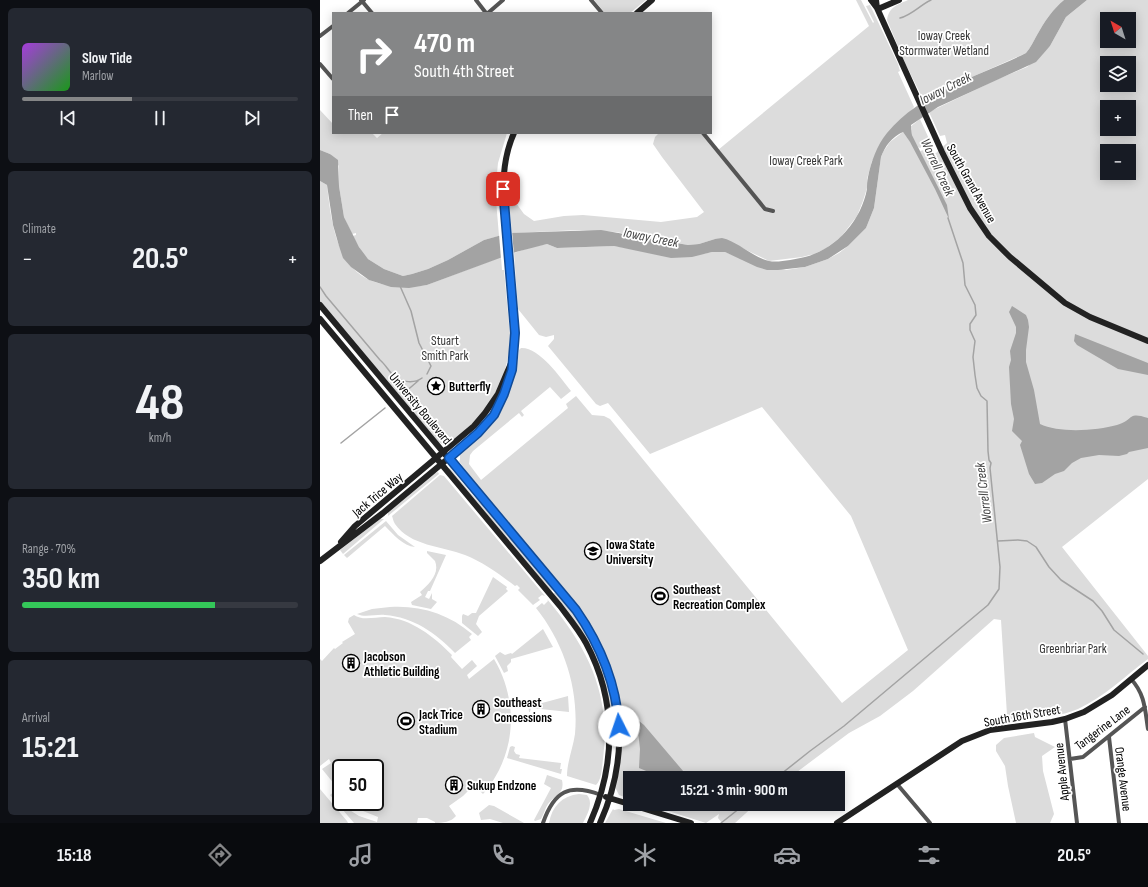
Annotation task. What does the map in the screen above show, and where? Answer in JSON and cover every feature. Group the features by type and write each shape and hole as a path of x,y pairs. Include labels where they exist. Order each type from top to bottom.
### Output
{"main road":[{"path":"638,12 652,0"},
{"name":"South Grand Avenue","path":"871,0 877,9 940,147 975,216 989,236 1010,258 1052,294 1090,317 1148,341"},
{"name":"South Grand Avenue","path":"876,0 877,9"},
{"path":"877,9 899,0"},
{"path":"513,358 515,333 503,181 508,151 514,134"},
{"name":"University Boulevard","path":"320,305 576,610 593,636 613,685 618,708 619,726 619,744 614,781 610,798 600,823"},
{"name":"University Boulevard","path":"320,319 569,618 586,642 592,654 604,688 610,727 608,766 601,795 590,823"},
{"name":"Jack Trice Way","path":"334,549 355,526 474,426 492,403 502,386 513,358"},
{"name":"Jack Trice Way","path":"320,561 334,549 359,532 478,433 494,415 509,383 513,358"},
{"name":"South 16th Street","path":"837,823 943,753 970,738 999,729 1065,719 1084,712 1100,703 1148,665"},
{"path":"601,795 691,823"}],"street":[{"path":"476,0 486,12"},
{"path":"488,12 503,0"},
{"path":"591,0 601,12"},
{"path":"349,12 362,1 371,12"},
{"path":"320,36 332,27"},
{"path":"320,64 332,78"},
{"path":"704,134 765,209 773,211"},
{"path":"1131,679 1138,687 1145,707 1148,729"},
{"name":"Tangerine Lane","path":"1070,759 1083,757 1145,707"},
{"name":"Apple Avenue","path":"1065,719 1077,823"},
{"name":"Orange Avenue","path":"1109,737 1119,823"},
{"path":"897,784 930,823"},
{"path":"543,823 552,802 563,793 580,789 601,795"}],"green space":[{"path":"594,0 646,0 631,12 604,12"},
{"name":"Ioway Creek Park","path":"856,0 861,0 873,23 874,22 866,6 870,5 898,64 900,71 898,72 914,107 872,161 867,179 867,188 857,216 841,237 825,249 802,257 769,261 738,246 715,239 699,244 688,245 616,232 579,230 512,233 509,202 516,203 524,214 534,221 564,216 583,215 661,222 697,217 704,212 653,144 655,137 658,134 702,134 718,150 869,26"},
{"name":"Ioway Creek Stormwater Wetland","path":"908,0 1064,0 1049,16 1026,53 936,93 924,101 905,63 887,20 892,9"},
{"name":"Greenbriar Park","path":"1087,0 1148,0 1148,479 1062,547 1148,656 1148,659 1097,699 1078,709 1059,715 1027,720 1026,717 1010,719 1007,715 1001,620 994,619 913,691 880,716 849,733 798,771 623,771 623,796 619,795 615,787 619,769 614,680 599,643 581,613 483,495 459,461 460,453 484,431 493,420 504,401 512,381 518,360 519,350 521,348 535,352 542,357 571,391 561,399 550,387 521,411 524,415 522,417 519,413 473,451 470,455 469,464 481,480 568,408 566,404 576,396 592,415 604,416 610,419 842,703 908,650 851,516 762,407 650,454 608,403 600,406 596,404 548,346 554,339 554,335 546,337 539,335 518,309 514,253 547,244 557,248 614,246 632,249 703,254 725,252 742,259 786,270 805,267 828,259 848,246 866,228 874,208 881,157 890,142 903,132 925,162 920,151 924,150 936,153 947,143 945,135 940,136 929,112 1027,67 1050,46 1066,17"},
{"path":"320,110 332,123 332,134 373,134 377,138 382,134 507,134 498,163 495,194 490,196 490,200 496,200 499,236 484,240 448,260 412,274 403,276 384,269 363,254 353,236 356,235 356,233 352,234 344,217 339,186 339,166 330,154 320,150"},
{"path":"920,119 930,141 920,148 912,135 910,127"},
{"name":"Stuart Smith Park","path":"320,181 327,185 334,229 344,257 353,268 364,277 378,283 385,285 423,286 501,257 502,270 504,270 510,335 509,353 504,374 500,388 477,420 448,445 438,442 320,302"},
{"path":"450,468 475,498 491,513 554,589 551,591 449,469"},
{"path":"438,472 439,474 388,516 388,512 433,474"},
{"path":"440,475 444,476 545,596 542,595 538,598 540,600 533,605 518,590 520,588 517,585 515,586 485,565 465,555 418,541 401,531 395,524 392,516"},
{"path":"380,519 384,519 343,554 340,550"},
{"path":"386,521 398,535 415,547 402,542 385,526 347,558 344,555"},
{"path":"427,551 446,555 430,591 428,591 425,597 429,599 432,593 432,599 437,602 431,609 412,605 411,602 422,595 420,592 430,582 435,574 435,561 427,553"},
{"path":"493,577 507,587 506,589 508,591 479,616 476,624 482,632 478,636 462,623 462,616 463,614 468,616 472,613 476,613"},
{"path":"556,592 579,622 597,653 609,686 615,724 602,674 553,594"},
{"path":"547,599 562,617 585,654 600,692 605,735 601,773 596,785 567,776 575,734 575,700 568,667 562,651 546,622 536,608 542,603 544,605 548,601"},
{"path":"390,607 423,609 444,616 454,621 472,634 469,637 471,640 455,653 432,633 405,619 395,616 363,616 357,614 372,609"},
{"name":"Jack Trice Stadium","path":"354,615 361,618 395,618 413,625 430,635 445,648 462,669 472,660 477,666 467,675 469,679 494,659 507,688 510,703 510,735 507,750 502,765 483,794 474,785 463,796 449,806 456,816 452,820 435,823 427,818 418,818 417,823 354,823 344,811 351,811 359,816 377,822 378,817 363,811 384,811 384,759 332,759 332,781 322,769 331,763 329,759 320,766 320,659 322,661 334,648 335,649 343,643 342,642 355,634 348,622 349,618"},
{"path":"543,629 553,647 511,659 511,662 507,666 508,671 504,673 495,656 500,652 505,655 512,654"},
{"path":"568,696 569,712 531,708 529,712 528,703 531,706"},
{"path":"1034,733 1035,737 1055,747 1042,756 1043,771 1054,814 1050,823 1016,823 1005,766 996,751 996,745 1004,738"},
{"path":"510,747 515,747 514,751 516,754 520,755 519,758 561,763 561,774 507,758"},
{"path":"547,775 562,780 563,785 559,794 546,807 541,819 535,821 534,820 551,788 544,784"},
{"path":"320,789 332,803 332,811 339,811 348,823 320,823"},
{"path":"579,794 587,795 590,802 589,809 583,823 549,823 555,807 559,803 568,797"},
{"path":"489,805 494,806 524,823 503,823 490,819 481,820 479,813"},
{"path":"613,809 619,809 666,823 605,823"},
{"path":"668,811 748,811 735,823 722,823 718,818 719,814 706,823"}],"shaded area":[{"name":"Ioway Creek","path":"1064,0 1087,0 1066,17 1050,46 1036,62 938,107 911,125 912,135 947,205 949,219 935,189 910,142 903,132 895,136 889,142 881,157 874,208 866,228 848,246 828,259 805,267 767,270 725,252 712,252 692,257 671,258 614,246 557,248 547,244 516,252 427,285 409,288 391,287 369,280 351,267 343,258 333,225 327,185 320,181 320,150 330,154 338,160 339,186 344,217 359,247 368,259 384,269 403,276 428,269 448,260 484,240 509,233 601,230 688,245 699,244 722,238 769,261 791,260 805,257 827,248 845,232 853,222 864,201 869,171 877,148 887,133 901,118 934,95 1026,53 1049,16"},
{"path":"1012,306 1026,315 1028,320 1029,327 1026,362 1034,390 1040,424 1067,430 1099,429 1117,425 1137,415 1148,418 1148,448 1119,456 1099,455 1081,458 1072,463 1064,471 1055,474 1042,483 1035,484 1029,474 1020,445 1022,441 1012,431 1014,419 1011,404 1009,367 1011,360 1010,351 1016,333 1016,327 1009,312"},
{"path":"1075,334 1148,363 1148,375 1118,369 1077,345 1074,341"},
{"path":"639,721 644,725 683,771 646,771 639,768 640,749 637,723"}],"pier":[{"path":"512,231 514,255 501,259 499,234"}],"waterway":[{"path":"900,18 908,15 931,0"},
{"name":"Worrell Creek","path":"785,771 844,726 988,605 999,589 1000,567 990,468 991,463 989,460 988,451 987,401 981,396 977,388 973,357 975,341 970,330 970,324 976,315 975,305 965,285 963,263 948,218"},
{"path":"400,286 411,311 419,343 431,366 427,374"},
{"path":"320,287 395,377 408,382 422,378"},
{"path":"404,393 418,381"},
{"path":"341,443 385,408"},
{"path":"998,541 1027,541 1036,547 1049,567 1061,580 1093,601 1102,611 1114,630 1143,654"},
{"name":"Worrell Creek","path":"721,823 736,811"}],"place":[{"name":"Butterfly","path":"436,386"},
{"name":"Iowa State University","path":"593,551"},
{"name":"Southeast Recreation Complex","path":"660,596"},
{"name":"Jacobson Athletic Building","path":"351,663"},
{"name":"Southeast Concessions","path":"481,709"},
{"name":"Jack Trice Stadium","path":"406,721"},
{"name":"Sukup Endzone","path":"454,785"}],"route":[{"path":"503,189 515,333 512,370 509,383 494,415 470,441 449,458 584,621 608,668 618,708 619,726"}]}
